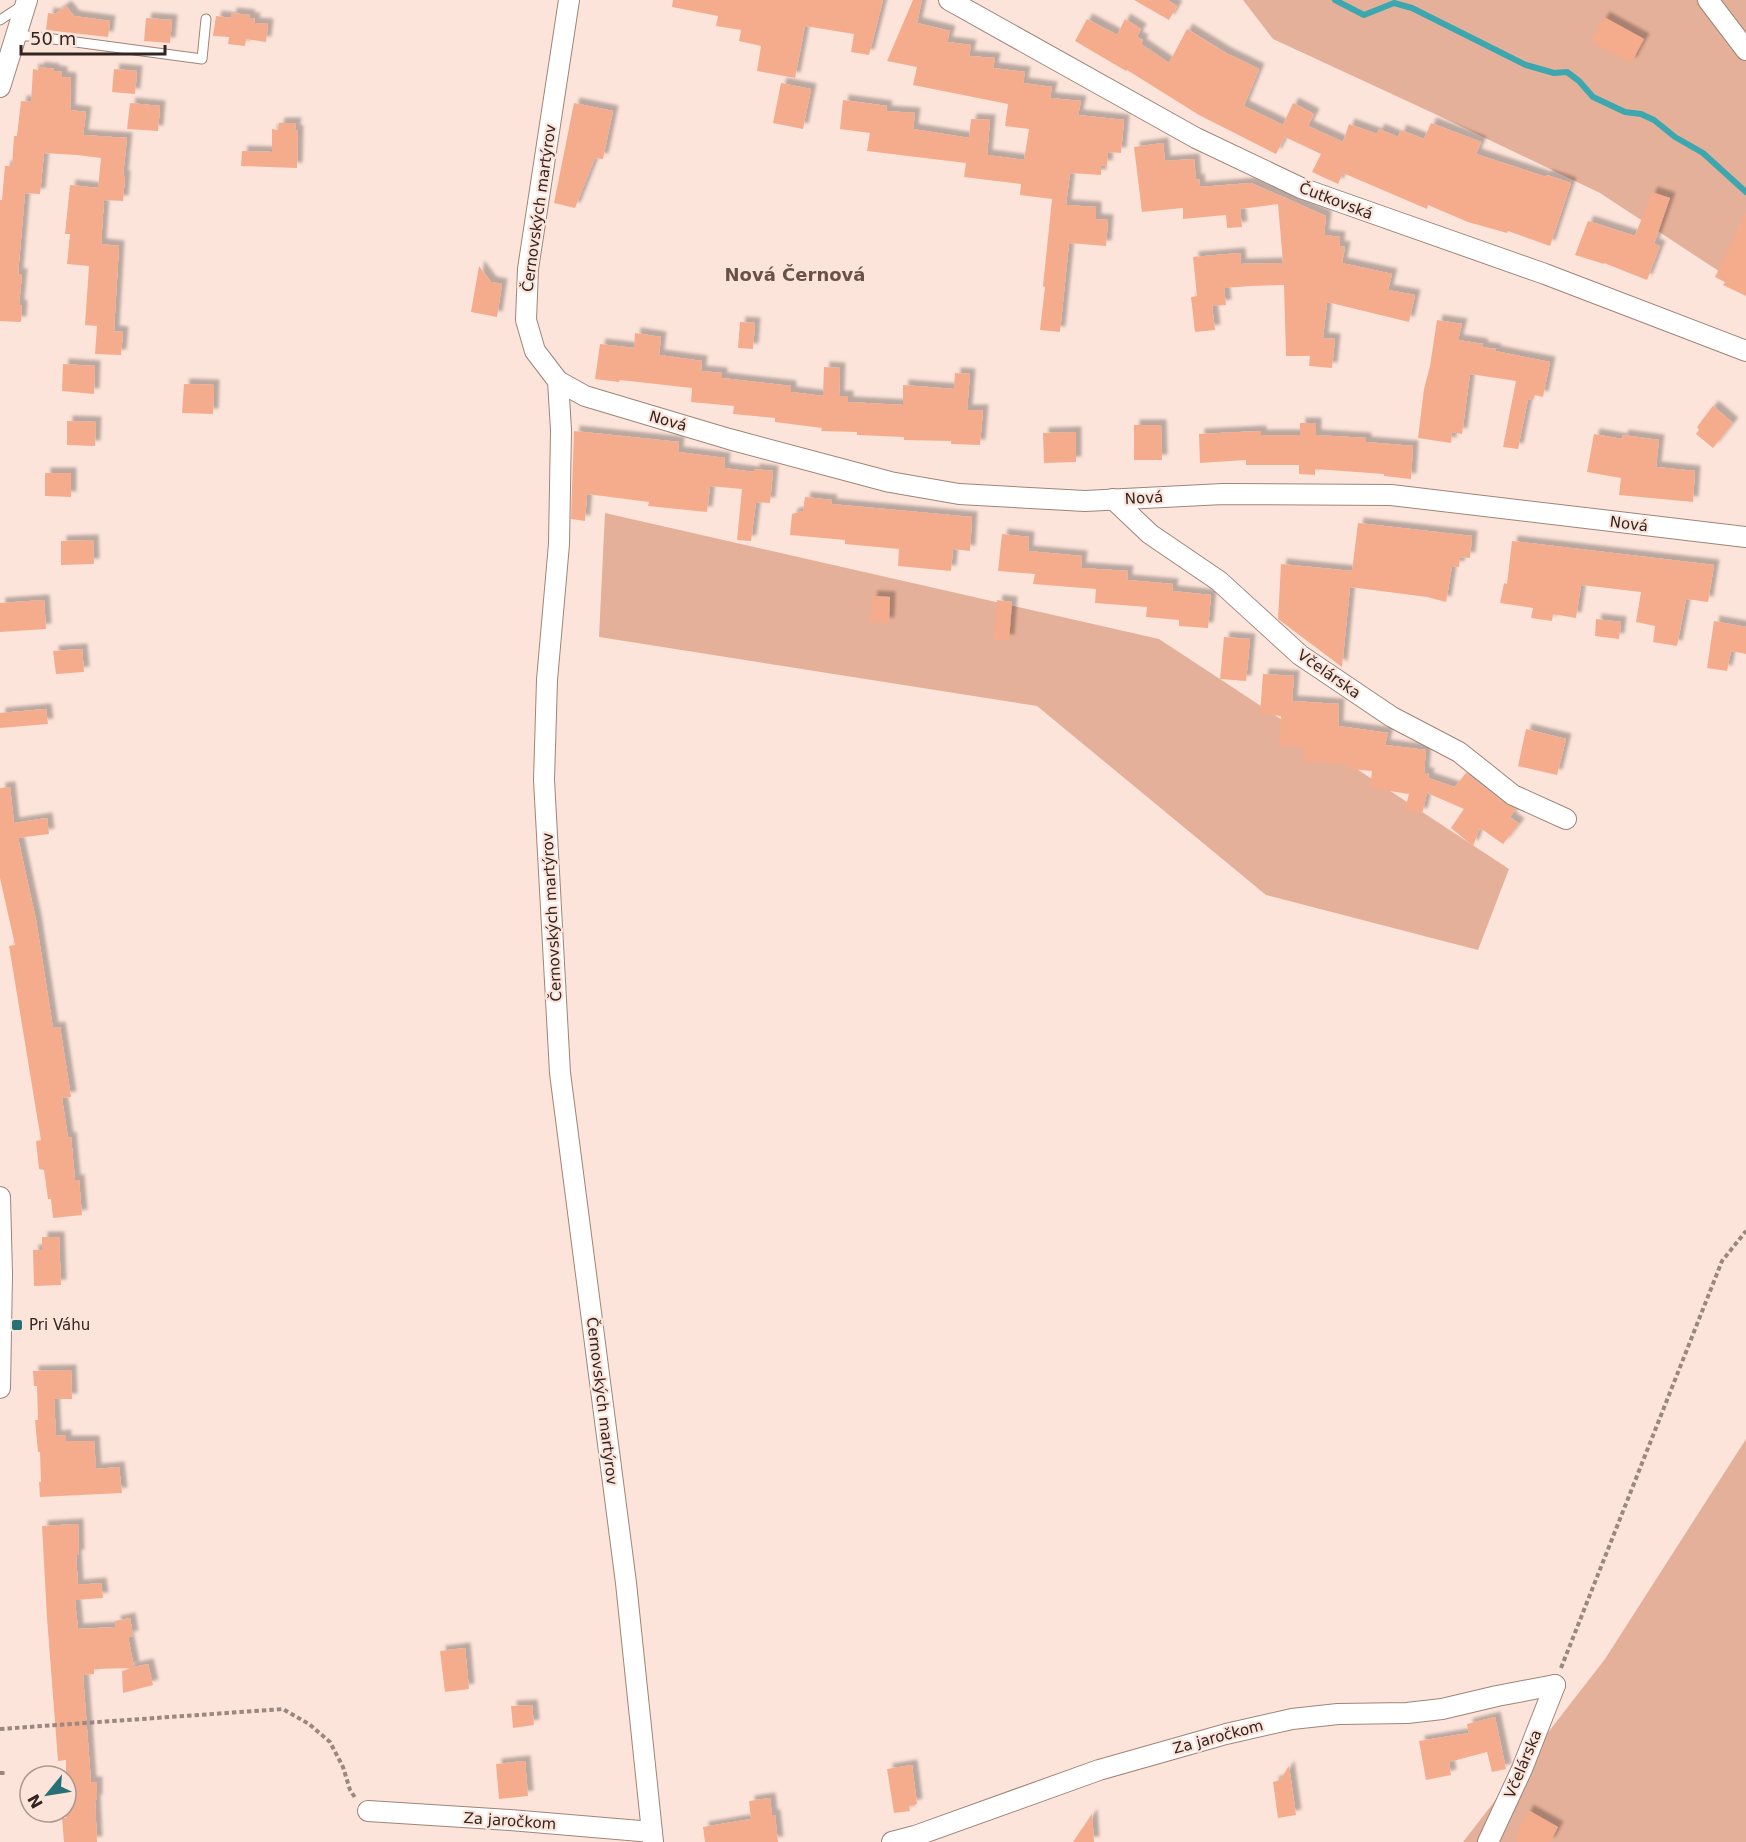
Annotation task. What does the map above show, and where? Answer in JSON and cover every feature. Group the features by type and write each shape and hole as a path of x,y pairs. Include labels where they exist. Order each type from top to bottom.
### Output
{"street":[{"name":"Černovských martýrov","path":"568,0 528,269 526,320 535,351 558,381 561,430 559,544 547,680 544,780 560,1061 588,1297 626,1583 652,1837"},
{"name":"Čutkovská","path":"949,0 1196,138 1301,188 1545,274 1746,351"},
{"path":"1708,0 1746,50"},
{"path":"0,87 16,36 23,1"},
{"name":"Nová","path":"558,381 585,396 729,439 890,482 959,494 1085,501 1223,494 1391,495 1746,537"},
{"name":"Včelárska","path":"1113,499 1150,534 1218,581 1300,654 1392,717 1460,752 1513,795 1566,819"},
{"path":"0,1197 2,1274 0,1388"},
{"name":"Včelárska","path":"1488,1842 1522,1769 1555,1685"},
{"name":"Za jaročkom","path":"892,1842 915,1836 1099,1770 1226,1734 1281,1721 1338,1714 1407,1713 1442,1709 1555,1685"},
{"name":"Za jaročkom","path":"369,1810 510,1820 652,1837"}],"lane":[{"path":"0,20 23,1"},
{"path":"16,36 202,58 206,19"}],"path":[{"path":"1555,1685 1722,1261 1746,1231"},
{"path":"0,1729 283,1709 309,1724 330,1742 343,1767 350,1790 358,1802 369,1810"},
{"path":"0,1773 7,1773"}],"shaded area":[{"path":"1243,0 1746,0 1746,289 1600,193 1273,39"},
{"path":"605,513 1159,639 1509,869 1478,950 1266,895 1037,706 599,637"},
{"path":"1746,1439 1746,1842 1463,1842 1605,1659"}],"building":[{"path":"673,0 883,0 869,55 851,52 854,34 805,26 795,78 757,71 761,46 739,41 741,30 716,26 718,16 672,7"},
{"path":"913,0 922,0 917,23 950,31 947,42 971,45 969,56 995,58 993,68 1025,72 1023,83 1052,87 1050,98 1081,101 1078,115 1124,120 1121,153 1108,152 1107,166 1101,165 1101,175 1070,173 1066,205 1096,207 1096,219 1108,220 1106,246 1069,243 1060,332 1040,330 1052,199 1020,195 1021,184 964,177 966,163 867,151 870,133 840,129 843,100 887,106 886,111 915,113 913,129 969,138 971,119 990,120 987,155 1024,160 1029,129 1005,126 1008,104 913,85 917,67 887,61"},
{"path":"1134,0 1167,0 1177,6 1169,20"},
{"path":"66,6 74,16 110,21 108,37 46,30 48,13 55,14"},
{"path":"231,13 250,15 249,18 255,18 254,23 268,24 266,42 246,39 245,46 228,44 229,37 213,36 216,16 231,18"},
{"path":"1604,17 1644,39 1631,63 1591,42"},
{"path":"146,18 172,20 170,43 144,41"},
{"path":"1087,19 1117,35 1125,19 1141,29 1137,37 1143,40 1141,44 1169,63 1187,29 1226,53 1259,69 1244,106 1283,125 1293,103 1314,114 1308,126 1343,142 1349,124 1377,134 1379,129 1398,137 1401,130 1424,139 1431,123 1481,142 1476,154 1571,183 1550,246 1508,231 1507,233 1468,222 1428,205 1427,209 1343,173 1338,184 1312,172 1321,154 1285,137 1276,154 1199,115 1075,41"},
{"path":"39,67 54,69 54,71 62,72 62,77 71,78 70,110 86,112 83,135 127,138 123,201 104,200 101,244 119,246 114,331 123,332 121,355 95,354 97,326 85,325 89,266 67,264 70,234 65,234 70,185 98,188 101,158 44,153 40,194 25,193 18,274 22,274 19,305 22,306 21,322 0,321 0,200 2,200 5,166 12,166 14,136 17,136 21,101 31,102 33,69 38,70"},
{"path":"114,69 137,71 135,94 112,92"},
{"path":"781,83 811,89 803,129 773,123"},
{"path":"130,103 160,106 158,131 127,129"},
{"path":"574,103 613,111 603,159 595,158 575,208 554,203"},
{"path":"279,123 296,123 295,130 298,131 297,168 241,166 242,151 272,152 272,129 278,130"},
{"path":"1163,143 1165,161 1194,159 1196,180 1199,179 1200,187 1251,183 1326,216 1324,235 1340,237 1339,246 1345,247 1342,263 1392,274 1388,290 1415,295 1409,322 1327,302 1323,338 1335,339 1332,368 1309,366 1310,356 1286,356 1284,285 1251,286 1224,288 1226,305 1212,306 1215,330 1195,332 1191,297 1197,296 1193,257 1240,253 1241,264 1283,263 1278,204 1240,209 1242,227 1227,228 1226,215 1183,219 1183,208 1142,212 1134,147"},
{"path":"1652,192 1670,198 1654,244 1660,246 1647,280 1604,263 1575,255 1588,221 1635,236"},
{"path":"1746,212 1746,296 1723,285 1725,282 1715,277"},
{"path":"479,266 491,282 502,284 497,317 471,312"},
{"path":"1437,320 1462,324 1458,340 1483,344 1482,347 1496,349 1495,351 1550,362 1543,397 1535,395 1533,400 1528,399 1518,449 1503,447 1516,381 1470,374 1462,434 1452,432 1451,443 1418,438 1424,389"},
{"path":"740,322 755,323 753,349 738,348"},
{"path":"635,333 661,337 659,355 702,361 701,371 722,373 722,378 791,386 791,392 823,396 824,367 840,368 839,396 848,396 848,402 903,405 903,385 954,389 955,373 970,374 967,410 983,410 980,445 951,444 951,441 904,440 904,437 857,435 857,432 821,431 822,428 775,422 775,418 733,414 734,406 691,402 692,388 595,379 600,344 634,348"},
{"path":"63,364 95,366 94,394 62,391"},
{"path":"184,384 214,385 213,414 182,413"},
{"path":"1713,406 1733,423 1713,448 1696,434 1699,430 1697,427"},
{"path":"67,421 96,422 95,446 67,445"},
{"path":"1300,423 1316,423 1316,435 1366,438 1366,442 1413,446 1411,479 1384,476 1384,474 1315,469 1315,475 1299,474 1299,465 1246,465 1246,460 1200,463 1199,434 1261,431 1261,435 1300,435"},
{"path":"1134,425 1161,425 1162,460 1134,460"},
{"path":"574,431 679,442 678,452 725,458 724,468 754,472 754,469 773,471 770,503 756,502 751,541 737,540 742,489 710,486 707,512 648,506 649,502 587,494 585,521 571,519"},
{"path":"1076,432 1076,462 1044,463 1043,433"},
{"path":"1594,434 1622,439 1623,435 1659,440 1656,467 1695,471 1693,502 1619,495 1621,478 1587,472"},
{"path":"45,473 71,473 71,497 45,496"},
{"path":"805,497 832,500 831,504 972,517 970,551 953,549 951,571 898,566 899,549 845,544 845,540 790,535 792,514 803,511"},
{"path":"1358,523 1472,536 1470,558 1460,557 1459,567 1452,566 1446,602 1427,597 1350,587 1342,667 1278,619 1281,564 1352,571"},
{"path":"1002,534 1029,537 1028,551 1082,556 1081,568 1128,571 1127,580 1173,584 1172,591 1211,595 1208,628 1179,626 1179,620 1146,617 1147,607 1095,603 1096,589 1033,584 1035,574 998,571"},
{"path":"93,540 94,564 61,565 61,541"},
{"path":"1512,541 1714,565 1708,602 1686,599 1677,646 1653,642 1655,626 1636,622 1641,592 1581,585 1576,618 1553,614 1552,621 1531,618 1533,608 1500,603 1504,583 1507,584"},
{"path":"872,596 890,597 889,623 870,622"},
{"path":"44,600 46,629 0,632 0,603"},
{"path":"997,600 1012,602 1009,640 994,639"},
{"path":"1596,619 1621,622 1619,639 1595,636"},
{"path":"1714,621 1746,627 1746,654 1731,651 1727,671 1707,668"},
{"path":"1224,637 1250,639 1246,681 1220,679"},
{"path":"82,649 84,672 56,674 53,651"},
{"path":"1263,674 1294,676 1292,701 1339,704 1338,726 1388,733 1385,745 1426,750 1424,773 1429,773 1428,778 1455,787 1466,773 1516,809 1510,817 1519,824 1503,844 1480,828 1473,846 1451,828 1464,809 1427,793 1422,814 1405,809 1409,794 1370,788 1372,771 1348,769 1349,765 1303,761 1304,747 1279,746 1281,716 1260,714"},
{"path":"46,709 48,724 0,728 0,713"},
{"path":"1526,729 1566,739 1557,775 1518,766"},
{"path":"10,787 14,823 47,818 49,834 18,838 36,920 53,1028 60,1027 71,1097 62,1098 68,1138 71,1137 75,1180 79,1180 82,1215 53,1218 44,1170 39,1169 36,1141 41,1140 9,946 15,945 0,878 0,788"},
{"path":"42,1237 59,1237 61,1285 34,1286 33,1250 42,1250"},
{"path":"71,1370 72,1399 54,1399 56,1436 66,1435 66,1441 94,1441 96,1469 119,1467 122,1493 40,1497 40,1452 38,1452 35,1420 38,1420 37,1386 34,1386 33,1371"},
{"path":"78,1524 79,1555 76,1555 78,1585 101,1583 103,1598 75,1600 78,1629 116,1627 115,1621 130,1618 133,1636 128,1637 134,1667 148,1664 153,1685 123,1693 122,1671 133,1668 94,1669 94,1674 83,1675 91,1782 97,1782 97,1800 95,1800 97,1842 64,1842 62,1824 78,1824 78,1764 66,1764 66,1760 58,1761 42,1526"},
{"path":"465,1648 469,1689 445,1692 440,1651"},
{"path":"532,1705 534,1725 513,1728 511,1706"},
{"path":"1495,1717 1506,1769 1492,1772 1487,1752 1449,1762 1451,1775 1426,1780 1419,1741 1469,1733 1467,1724"},
{"path":"525,1761 528,1796 499,1799 496,1764"},
{"path":"912,1765 917,1804 909,1806 910,1811 894,1813 887,1769"},
{"path":"1289,1766 1296,1815 1278,1818 1273,1782 1280,1780"},
{"path":"770,1798 772,1815 775,1815 778,1842 705,1842 703,1827 751,1819 749,1801"},
{"path":"1528,1810 1558,1827 1550,1842 1516,1842"},
{"path":"1092,1814 1094,1842 1073,1842"}],"waterway":[{"path":"1335,0 1364,15 1394,3 1412,8 1526,65 1554,73 1567,72 1579,81 1593,97 1625,112 1641,114 1654,120 1675,137 1703,153 1746,192"}],"place":[{"name":"Pri Váhu","path":"17,1325"}],"district":[{"name":"Nová Černová","path":"795,275"}]}
